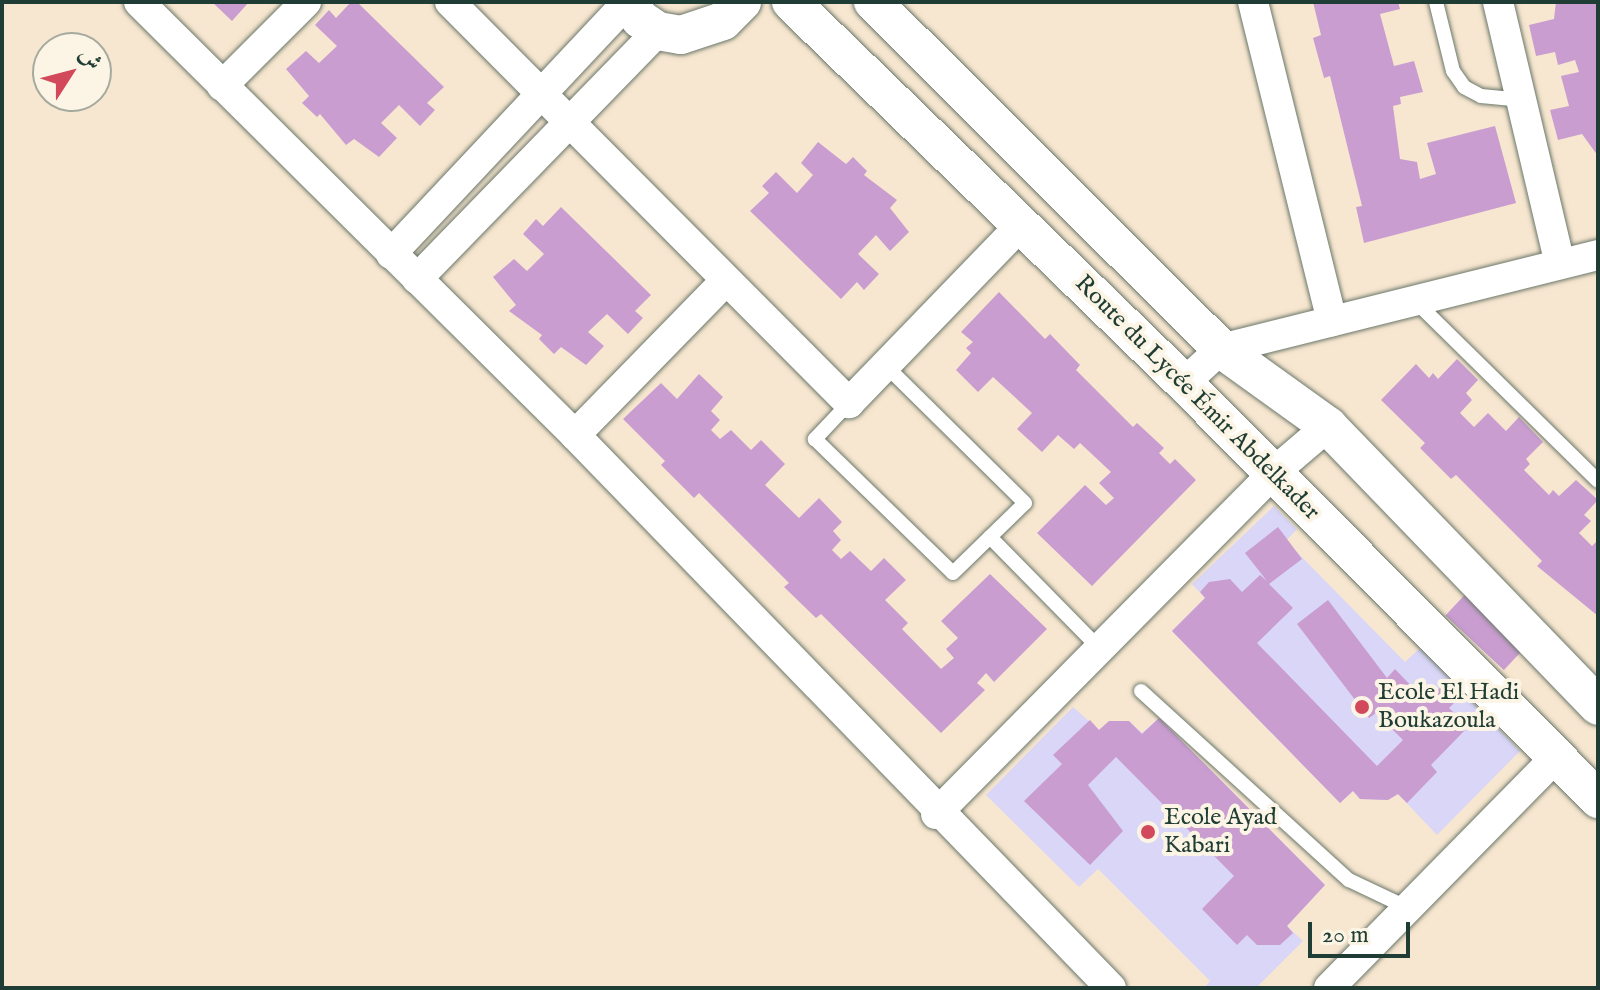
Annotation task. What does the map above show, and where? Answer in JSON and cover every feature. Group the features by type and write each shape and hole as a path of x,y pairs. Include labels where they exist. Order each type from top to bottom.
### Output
{"street":[{"path":"139,2 575,435 936,814 1111,988"},
{"path":"222,86 306,2"},
{"path":"450,2 849,403 1021,225"},
{"path":"391,254 628,2 640,19 658,31 700,33 723,21 742,2"},
{"name":"Route du Lycée Émir Abdelkader","path":"791,2 1184,383 1598,799"},
{"path":"873,2 1221,349 1328,426 1598,706"},
{"path":"1253,2 1332,321"},
{"path":"1498,2 1560,264"},
{"path":"417,279 658,31"},
{"path":"1184,383 1221,349 1598,255"},
{"path":"575,435 726,280"},
{"path":"936,814 1273,473 1328,426"},
{"path":"1329,988 1556,757"}],"lane":[{"path":"1436,2 1453,71 1464,87 1481,96 1523,100"},
{"path":"1416,302 1598,481"},
{"path":"849,403 815,439 953,573 1025,503 887,367"},
{"path":"990,537 1098,647"},
{"path":"1141,691 1349,880 1408,908"}],"shaded area":[{"name":"Ecole El Hadi Boukazoula","path":"1274,506 1297,529 1286,541 1405,662 1420,648 1520,751 1437,835 1398,794 1388,800 1360,799 1353,791 1340,803 1172,631 1205,598 1192,584"},
{"name":"Ecole Ayad Kabari","path":"1073,707 1099,730 1109,721 1129,721 1142,733 1159,718 1325,885 1287,926 1303,941 1256,988 1204,988 1210,981 1098,869 1079,887 986,795"}],"building":[{"path":"212,2 249,2 232,21"},
{"path":"351,2 357,2 444,87 427,103 435,110 420,126 399,105 381,123 397,138 379,157 354,139 346,145 320,114 317,117 302,103 309,96 286,69 306,51 319,63 337,46 315,25 329,10 336,18"},
{"path":"1313,2 1398,2 1400,9 1380,14 1394,66 1414,61 1423,92 1400,97 1401,104 1393,106 1400,159 1417,162 1420,179 1436,174 1427,143 1495,126 1516,203 1364,243 1356,207 1362,206 1330,76 1324,78 1313,38 1321,35"},
{"path":"1556,2 1598,2 1598,156 1582,134 1558,140 1550,110 1569,106 1561,76 1579,72 1575,60 1558,65 1555,52 1536,56 1529,25 1554,19"},
{"path":"818,142 846,164 853,157 867,171 864,175 897,200 890,208 909,232 890,251 876,235 858,254 879,274 864,290 857,282 841,299 750,211 769,193 762,186 776,172 797,193 813,175 801,163"},
{"path":"561,207 651,295 635,311 643,318 628,334 607,314 588,332 604,346 586,365 561,347 554,354 539,339 542,335 509,311 516,305 493,277 514,259 527,271 544,254 523,234 536,219 543,226"},
{"path":"999,292 1045,339 1050,334 1080,365 1076,370 1133,427 1137,423 1164,448 1159,453 1170,464 1175,459 1196,480 1092,586 1037,533 1085,485 1106,505 1114,498 1099,483 1111,472 1080,443 1074,449 1058,435 1042,452 1017,429 1032,413 993,377 978,392 956,370 971,353 966,348 973,342 961,332"},
{"path":"1457,359 1478,380 1466,393 1472,400 1460,413 1474,427 1488,413 1506,431 1519,417 1543,442 1526,459 1530,464 1524,470 1549,495 1553,490 1559,496 1576,480 1598,500 1584,515 1591,521 1579,533 1592,546 1598,540 1598,616 1537,566 1542,561 1456,475 1451,479 1420,448 1425,443 1381,400 1416,364 1429,378 1433,373 1438,379"},
{"path":"699,374 723,397 711,411 720,420 711,430 720,439 731,430 751,450 761,440 785,464 765,485 799,518 819,498 842,522 833,531 841,540 832,550 841,559 850,551 871,571 884,558 906,580 885,600 908,623 902,629 941,669 954,658 946,649 958,638 941,621 990,574 1047,629 994,682 986,673 977,683 985,690 941,733 821,614 816,618 784,587 789,583 699,493 694,498 661,465 665,461 623,419 661,383 677,399"},
{"path":"1278,527 1302,559 1269,584 1293,608 1257,643 1377,766 1403,740 1376,713 1369,718 1297,624 1328,600 1387,678 1395,669 1417,692 1423,685 1432,694 1440,688 1455,702 1449,708 1468,727 1431,765 1437,772 1407,803 1398,794 1388,800 1360,799 1353,791 1340,803 1172,631 1205,598 1200,592 1209,582 1230,579 1242,592 1260,575 1267,581 1245,553"},
{"path":"1472,587 1531,642 1504,670 1445,616"},
{"path":"1159,718 1325,885 1287,926 1293,933 1280,945 1257,945 1247,935 1237,945 1202,909 1234,876 1116,757 1088,785 1123,831 1090,865 1024,801 1062,764 1053,755 1090,720 1099,730 1109,721 1129,721 1142,734"}],"place":[{"name":"Ecole El Hadi Boukazoula","path":"1362,707"},
{"name":"Ecole Ayad Kabari","path":"1148,832"}]}
